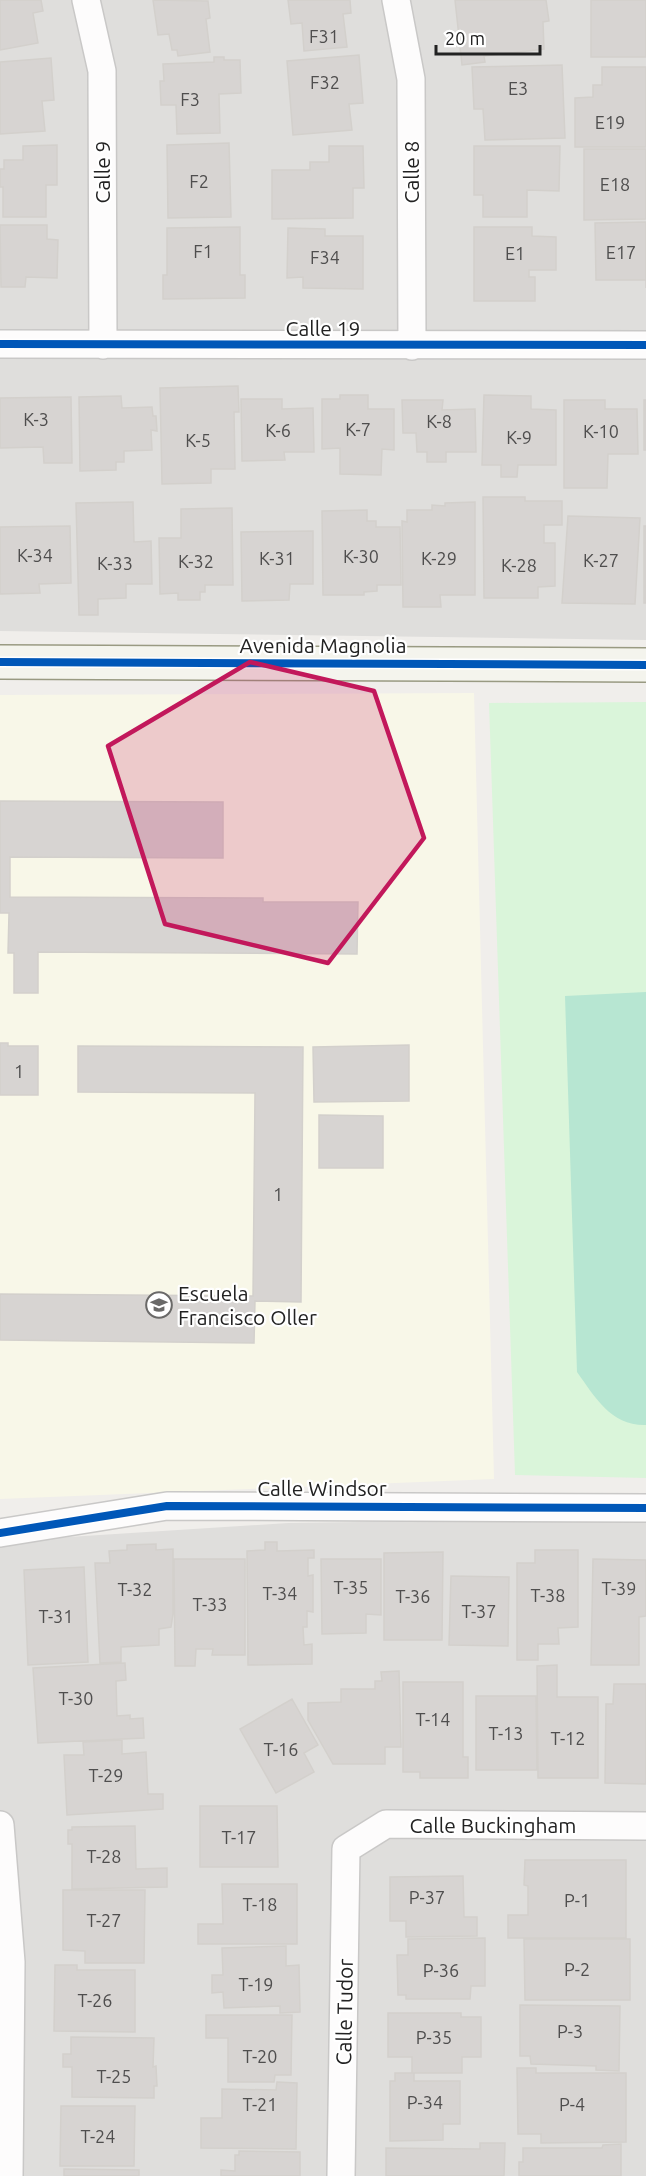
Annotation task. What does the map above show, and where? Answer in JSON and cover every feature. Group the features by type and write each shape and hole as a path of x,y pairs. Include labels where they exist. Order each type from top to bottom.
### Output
{"street":[{"name":"Calle 9","path":"86,0 102,71 103,345"},
{"name":"Calle 8","path":"396,0 411,79 412,346"},
{"name":"Calle 19","path":"0,344 646,345"},
{"name":"Avenida Magnolia","path":"0,662 646,665"},
{"name":"Calle Windsor","path":"0,1533 166,1506 646,1508"},
{"name":"Calle Buckingham","path":"346,1849 386,1824 646,1826"},
{"path":"0,1826 6,1961 9,2176"},
{"name":"Calle Tudor","path":"341,2176 346,1849"}],"highlighted area":[{"path":"250,662 374,691 424,838 328,963 165,924 108,746"}],"shaded area":[{"path":"0,0 646,0 646,640 0,631"},
{"path":"474,693 494,1479 0,1499 0,695"},
{"path":"646,1518 646,2176 0,2176 0,1539 6,1541 288,1523"}],"green space":[{"path":"646,702 646,1478 515,1475 489,703"},
{"path":"646,992 646,1425 623,1421 614,1415 598,1400 577,1372 565,996"}],"building":[{"path":"0,0 41,0 43,11 33,13 38,43 0,50"},
{"path":"153,0 208,1 210,18 206,19 210,52 178,56 177,50 172,50 169,34 158,35"},
{"path":"288,0 350,0 351,13 343,14 347,47 304,51 302,23 291,24"},
{"path":"455,0 546,0 549,21 543,22 544,49 484,56 485,62 462,65"},
{"path":"591,0 646,0 646,57 591,57"},
{"path":"359,55 363,103 349,104 352,130 293,135 287,61"},
{"path":"214,57 224,57 224,60 240,60 241,93 219,94 220,133 177,134 176,105 161,105 160,81 164,81 163,64 214,62"},
{"path":"51,58 54,100 42,101 45,131 0,134 0,62"},
{"path":"562,65 565,138 485,140 483,109 474,109 472,67"},
{"path":"602,67 646,67 646,147 575,147 575,98 593,97 593,85 602,85"},
{"path":"229,143 231,217 168,218 167,145"},
{"path":"57,145 57,185 46,185 46,217 3,217 3,187 0,187 0,169 4,169 4,160 23,160 23,146"},
{"path":"329,146 363,146 364,188 353,188 353,218 272,219 272,170 310,170 310,162 329,162"},
{"path":"474,146 560,146 559,191 527,190 527,217 483,217 483,195 474,195"},
{"path":"584,149 646,149 646,219 584,220"},
{"path":"646,222 646,280 596,280 595,223"},
{"path":"0,225 47,225 47,239 58,240 57,278 26,277 25,287 1,287"},
{"path":"240,227 240,275 245,275 245,298 163,299 163,275 167,275 167,228"},
{"path":"474,227 532,227 532,236 556,237 556,270 529,270 529,277 535,277 535,301 474,301"},
{"path":"288,228 325,229 325,236 363,236 363,289 303,288 303,277 287,278"},
{"path":"238,386 239,412 234,412 235,469 211,469 211,483 162,484 160,388"},
{"path":"340,395 368,395 368,409 394,409 394,450 382,449 381,475 340,474 340,448 322,449 322,399 340,399"},
{"path":"484,395 531,396 531,409 556,410 556,465 518,465 517,477 501,477 501,465 482,465"},
{"path":"121,396 122,408 152,407 153,416 156,416 157,431 151,430 152,450 124,451 124,462 116,462 116,470 80,471 79,397"},
{"path":"71,397 72,463 44,463 43,447 0,448 0,398"},
{"path":"241,399 282,399 282,409 313,408 314,452 284,452 285,460 242,461"},
{"path":"402,400 443,400 442,410 475,409 476,452 446,452 446,462 427,462 427,452 417,452 416,433 403,433"},
{"path":"564,400 605,400 605,409 637,409 638,454 608,454 607,488 564,488"},
{"path":"644,400 646,400 646,450 644,450"},
{"path":"483,497 525,497 525,501 562,501 562,525 544,525 544,543 555,543 555,586 538,587 538,598 484,598"},
{"path":"133,502 134,542 151,541 152,584 126,584 126,598 98,599 98,615 79,615 76,503"},
{"path":"475,502 475,595 440,595 441,607 403,607 402,521 407,522 407,510 432,510 432,505 445,506 445,503"},
{"path":"232,508 233,585 205,585 205,592 200,592 200,600 178,600 178,593 160,594 159,538 181,538 181,509"},
{"path":"367,510 367,521 376,521 376,527 400,527 401,585 377,585 377,591 364,592 364,595 323,595 322,511"},
{"path":"568,516 640,518 635,604 562,603"},
{"path":"70,526 71,583 39,584 40,593 0,594 0,527"},
{"path":"644,526 646,526 646,603 644,603"},
{"path":"313,531 313,584 290,584 289,600 242,601 241,532"},
{"path":"0,801 223,802 223,858 10,857 10,897 263,898 263,902 358,902 357,954 38,952 38,993 14,993 14,953 8,953 9,913 0,913"},
{"path":"0,1043 8,1043 8,1046 38,1046 38,1095 0,1095"},
{"path":"409,1045 409,1101 314,1102 313,1047"},
{"path":"78,1046 303,1047 301,1302 255,1301 254,1343 0,1340 0,1294 253,1296 255,1093 78,1092"},
{"path":"319,1115 383,1116 383,1168 319,1168"},
{"path":"265,1542 277,1542 277,1551 314,1550 314,1558 308,1558 308,1576 313,1575 313,1612 307,1611 307,1627 303,1627 304,1645 312,1644 312,1664 248,1665 247,1551 265,1550"},
{"path":"156,1544 156,1550 173,1549 171,1627 159,1629 159,1645 121,1647 121,1662 100,1663 95,1563 110,1563 109,1551 127,1550 127,1545"},
{"path":"535,1550 578,1550 578,1627 558,1628 559,1644 538,1644 538,1660 517,1660 517,1563 535,1563"},
{"path":"443,1552 442,1640 384,1640 384,1553"},
{"path":"174,1559 245,1559 245,1655 212,1655 213,1649 196,1649 195,1666 175,1666"},
{"path":"321,1559 381,1559 381,1615 366,1614 366,1633 322,1634"},
{"path":"593,1559 646,1560 646,1616 639,1617 639,1665 591,1665"},
{"path":"84,1567 88,1662 28,1665 24,1570"},
{"path":"451,1576 509,1577 508,1646 449,1645"},
{"path":"125,1663 126,1680 116,1681 117,1716 130,1715 130,1719 143,1718 144,1738 38,1743 33,1668"},
{"path":"557,1665 557,1697 598,1697 598,1778 538,1778 537,1666"},
{"path":"399,1671 401,1747 385,1747 385,1764 333,1764 308,1720 308,1703 341,1702 341,1689 375,1689 375,1681 382,1681 381,1672"},
{"path":"403,1682 463,1682 463,1757 468,1757 468,1778 420,1778 420,1772 403,1772"},
{"path":"614,1684 646,1684 646,1784 605,1783 606,1704 613,1704"},
{"path":"476,1696 536,1696 537,1770 476,1770"},
{"path":"292,1699 318,1745 304,1753 314,1772 276,1793 240,1729"},
{"path":"122,1740 122,1754 146,1752 148,1794 163,1794 163,1809 67,1815 64,1755 84,1755 83,1742"},
{"path":"200,1806 277,1806 278,1867 200,1867"},
{"path":"135,1826 136,1869 167,1868 167,1887 72,1889 72,1844 68,1844 68,1830 72,1830 72,1827"},
{"path":"525,1860 626,1860 626,1938 508,1938 508,1915 528,1915 528,1886 524,1885"},
{"path":"463,1876 464,1917 477,1917 477,1936 406,1937 406,1921 390,1921 390,1877"},
{"path":"222,1884 297,1884 297,1944 198,1944 198,1924 223,1924"},
{"path":"63,1890 145,1890 144,1963 85,1963 85,1951 63,1950"},
{"path":"485,1938 485,1986 471,1986 470,1999 406,1999 406,1995 398,1995 397,1955 408,1955 408,1939"},
{"path":"524,1939 630,1939 630,2000 525,2000"},
{"path":"286,1946 286,1966 299,1965 300,2012 280,2013 280,2006 224,2008 223,1992 212,1993 212,1975 223,1975 222,1948"},
{"path":"55,1965 77,1965 77,1970 135,1970 135,2032 54,2031"},
{"path":"520,2005 620,2006 619,2071 596,2070 596,2066 531,2064 530,2056 520,2056"},
{"path":"388,2013 461,2013 461,2017 481,2017 481,2057 462,2057 462,2073 412,2073 412,2057 388,2057"},
{"path":"206,2015 292,2015 291,2075 275,2075 274,2082 228,2082 228,2038 206,2038"},
{"path":"71,2037 154,2038 153,2067 156,2066 157,2086 154,2086 154,2098 72,2097 72,2067 63,2067 63,2054 71,2054"},
{"path":"517,2068 536,2068 536,2073 626,2073 626,2142 541,2143 541,2134 518,2134"},
{"path":"395,2073 414,2073 414,2081 460,2081 460,2124 443,2124 443,2140 390,2141 390,2081 395,2081"},
{"path":"277,2082 297,2083 296,2149 201,2148 201,2118 222,2118 222,2089 276,2090"},
{"path":"61,2106 135,2106 134,2166 60,2166"},
{"path":"480,2143 505,2143 504,2176 386,2176 386,2148 480,2149"},
{"path":"621,2144 621,2176 519,2176 519,2162 523,2162 523,2148 602,2148 603,2145"},
{"path":"239,2151 300,2152 300,2176 221,2176 221,2170 235,2171 235,2155 239,2155"},
{"path":"64,2169 139,2170 139,2176 64,2176"}],"cycle path":[{"path":"0,344 646,345"},
{"path":"0,662 646,665"},
{"path":"0,1533 167,1506 646,1508"}],"place":[{"name":"Escuela Francisco Oller","path":"159,1305"}]}
